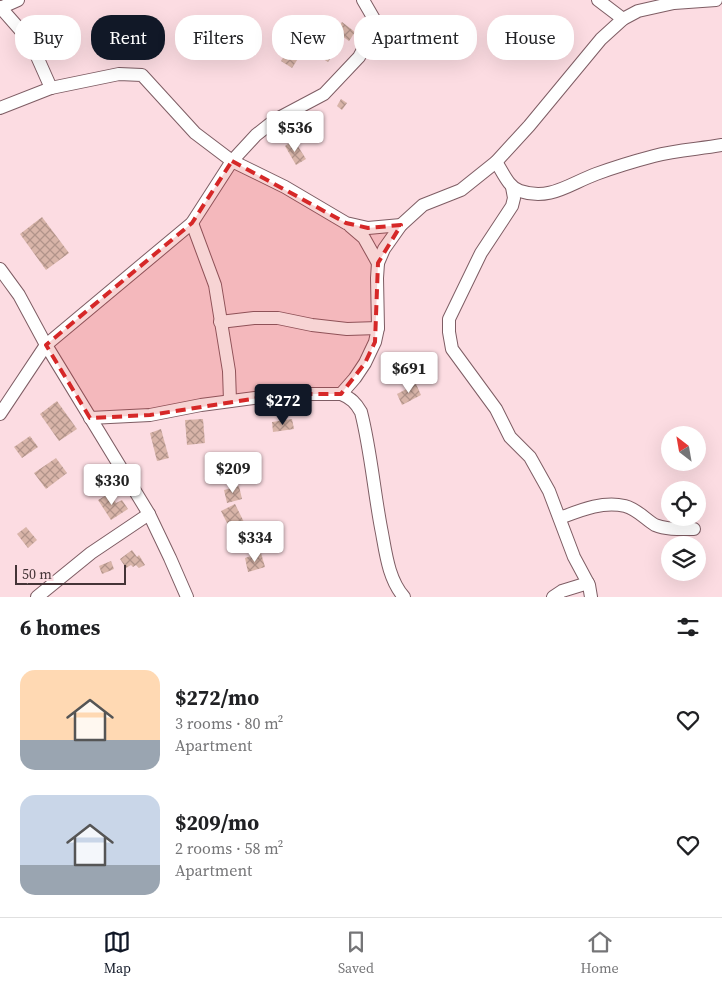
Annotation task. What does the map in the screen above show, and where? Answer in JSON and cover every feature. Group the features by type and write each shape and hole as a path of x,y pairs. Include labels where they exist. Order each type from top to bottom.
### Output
{"street":[{"path":"18,0 0,8 23,33 35,52 51,88"},
{"path":"0,414 46,345 192,223 232,161 256,135 275,120 324,94 359,57 373,31 374,19 363,0"},
{"path":"598,0 623,19"},
{"path":"341,394 365,363 375,342 378,328 378,263 384,250 401,225 423,206 471,184 496,162 548,104 601,39 623,19 638,11 674,3 716,0"},
{"path":"0,108 51,88 119,74 142,76 195,133 232,161 285,186 346,223 364,238 378,263"},
{"path":"512,188 536,194 551,193 563,190 596,174 656,155 722,144"},
{"path":"496,162 512,188 514,198 512,206 481,253 449,319 450,342 452,349 496,409 510,437 530,457 549,491 574,557 588,584 591,597"},
{"path":"192,223 215,285 229,371 230,402"},
{"path":"346,223 368,228 401,225"},
{"path":"0,269 19,296 46,345 149,514 187,597"},
{"path":"220,322 254,318 278,318 312,325 347,329 378,328"},
{"path":"90,418 150,415 201,405 284,394 341,394 350,397 361,412 385,549 393,580 397,589 404,597"},
{"path":"560,518 595,506 626,506 656,525 666,528 694,529"},
{"path":"37,597 91,553 149,514"},
{"path":"553,597 562,591 588,584"}],"highlighted area":[{"path":"232,161 346,223 368,228 401,225 378,263 375,342 365,363 341,394 284,394 150,415 90,418 46,345 192,223"}],"building":[{"path":"344,24 354,31 349,41 344,37"},
{"path":"282,60 297,60 292,68"},
{"path":"341,99 347,103 342,110 337,106"},
{"path":"294,140 306,159 296,165 285,146"},
{"path":"42,217 69,253 46,270 20,234"},
{"path":"416,384 421,395 402,405 397,394"},
{"path":"57,401 77,429 59,441 40,414"},
{"path":"203,419 205,443 187,445 185,420"},
{"path":"292,419 294,429 273,432 272,422"},
{"path":"161,429 169,458 157,461 150,433"},
{"path":"30,436 38,447 22,458 14,447"},
{"path":"56,458 67,473 46,489 34,473"},
{"path":"239,486 242,499 227,503 224,490"},
{"path":"110,493 116,503 122,500 128,509 111,520 98,500"},
{"path":"235,504 244,522 236,526 234,522 228,525 221,511"},
{"path":"26,527 37,540 28,548 17,534"},
{"path":"132,550 137,557 139,555 145,565 139,568 136,565 133,567 131,565 126,568 120,559"},
{"path":"261,553 265,567 248,572 245,558"},
{"path":"111,561 114,569 102,574 99,566"}]}
